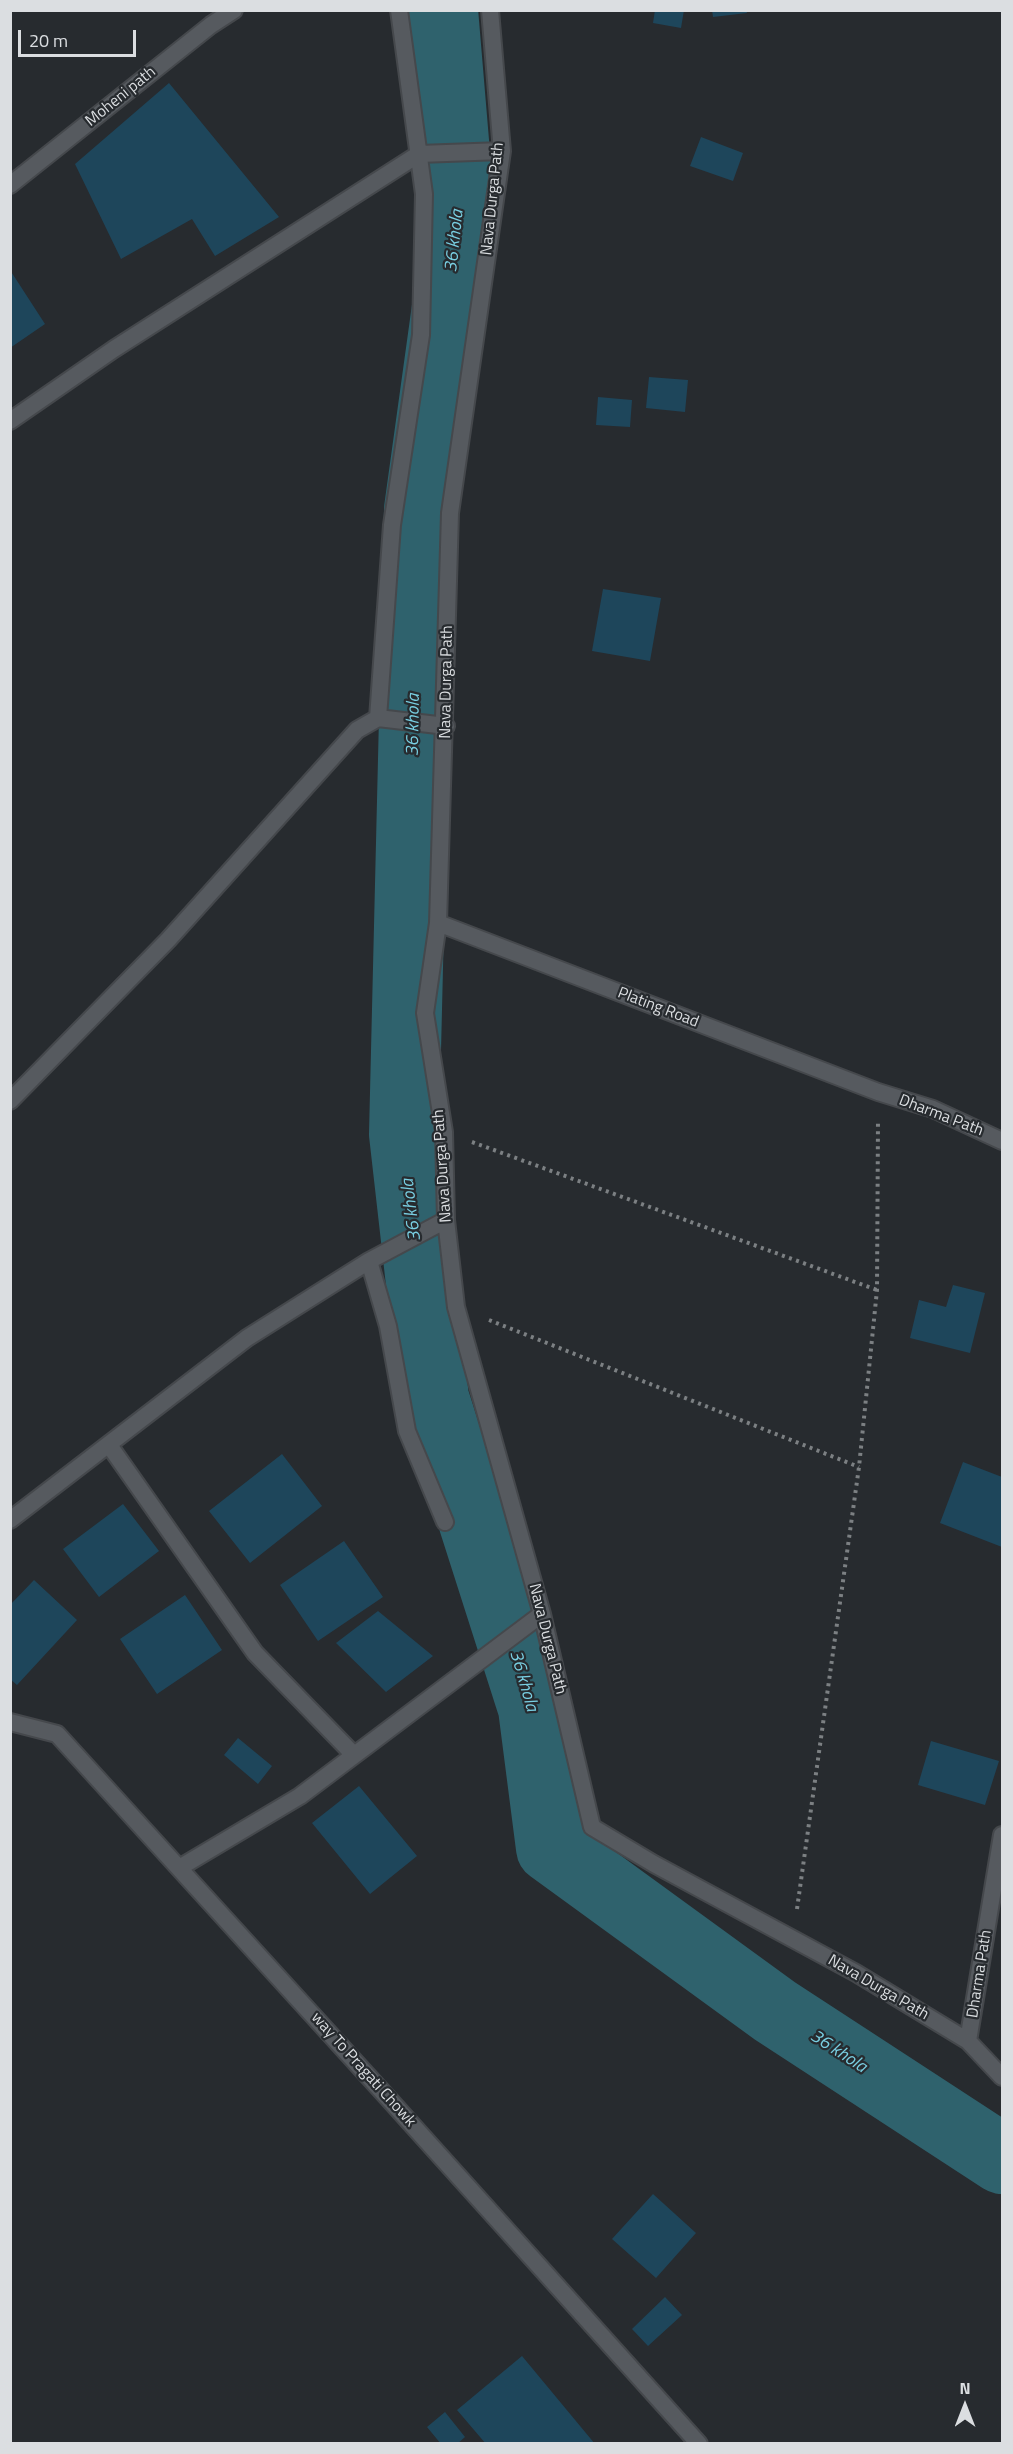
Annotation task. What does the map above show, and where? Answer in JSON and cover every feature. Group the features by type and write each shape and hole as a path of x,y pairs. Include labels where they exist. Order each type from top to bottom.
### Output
{"street":[{"name":"Moheni path","path":"10,185 211,25 234,10"},
{"path":"378,718 392,525 421,335 424,194 399,10"},
{"name":"Nava Durga Path","path":"490,10 502,151 450,513 446,726 438,923 425,1013 444,1132 446,1220 456,1307 542,1614 592,1827 856,1973 969,2041 1002,2077"},
{"path":"10,421 114,349 419,154 502,151"},
{"path":"10,1101 168,940 357,730 378,718 446,726"},
{"name":"Plating Road","path":"438,923 878,1092"},
{"name":"Dharma Path","path":"878,1092 933,1109 1002,1142"},
{"path":"10,1520 247,1338 369,1261 446,1220"},
{"path":"369,1261 388,1326 407,1431 445,1522"},
{"path":"109,1444 255,1653 354,1755"},
{"path":"179,1868 300,1796 542,1614"},
{"name":"way To Pragati Chowk","path":"10,1722 57,1734 699,2444"},
{"name":"Dharma Path","path":"969,2041 1002,1835"}],"path":[{"path":"793,1939 859,1467 877,1290 878,1092"},
{"path":"444,1132 877,1290"},
{"path":"456,1307 859,1467"}],"building":[{"path":"655,10 684,10 681,28 653,23"},
{"path":"712,10 746,10 747,13 713,17"},
{"path":"169,83 279,217 215,256 192,219 121,259 75,164"},
{"path":"701,137 743,153 733,181 690,166"},
{"path":"10,270 45,324 10,348"},
{"path":"649,377 688,380 685,412 646,408"},
{"path":"598,397 632,400 630,427 596,425"},
{"path":"603,589 661,598 650,661 592,651"},
{"path":"953,1285 985,1293 970,1353 910,1338 919,1300 946,1307"},
{"path":"282,1454 322,1506 250,1563 209,1511"},
{"path":"963,1462 1002,1477 1002,1547 940,1523"},
{"path":"123,1504 159,1551 99,1597 63,1549"},
{"path":"344,1541 383,1597 318,1641 280,1585"},
{"path":"34,1580 77,1620 17,1685 10,1679 10,1605"},
{"path":"185,1595 222,1650 157,1694 120,1639"},
{"path":"378,1611 433,1656 386,1692 336,1643"},
{"path":"238,1738 272,1766 258,1784 224,1755"},
{"path":"931,1741 999,1761 985,1805 918,1785"},
{"path":"359,1786 417,1856 370,1894 312,1823"},
{"path":"653,2194 696,2233 656,2278 612,2239"},
{"path":"665,2297 682,2315 648,2346 632,2329"},
{"path":"522,2356 595,2444 486,2444 457,2410"},
{"path":"445,2412 465,2437 457,2444 441,2444 427,2427"}],"waterway":[{"name":"36 khola","path":"443,10 460,213 419,509 404,1134 434,1398 533,1708 551,1848 775,2011 1002,2159"}]}
